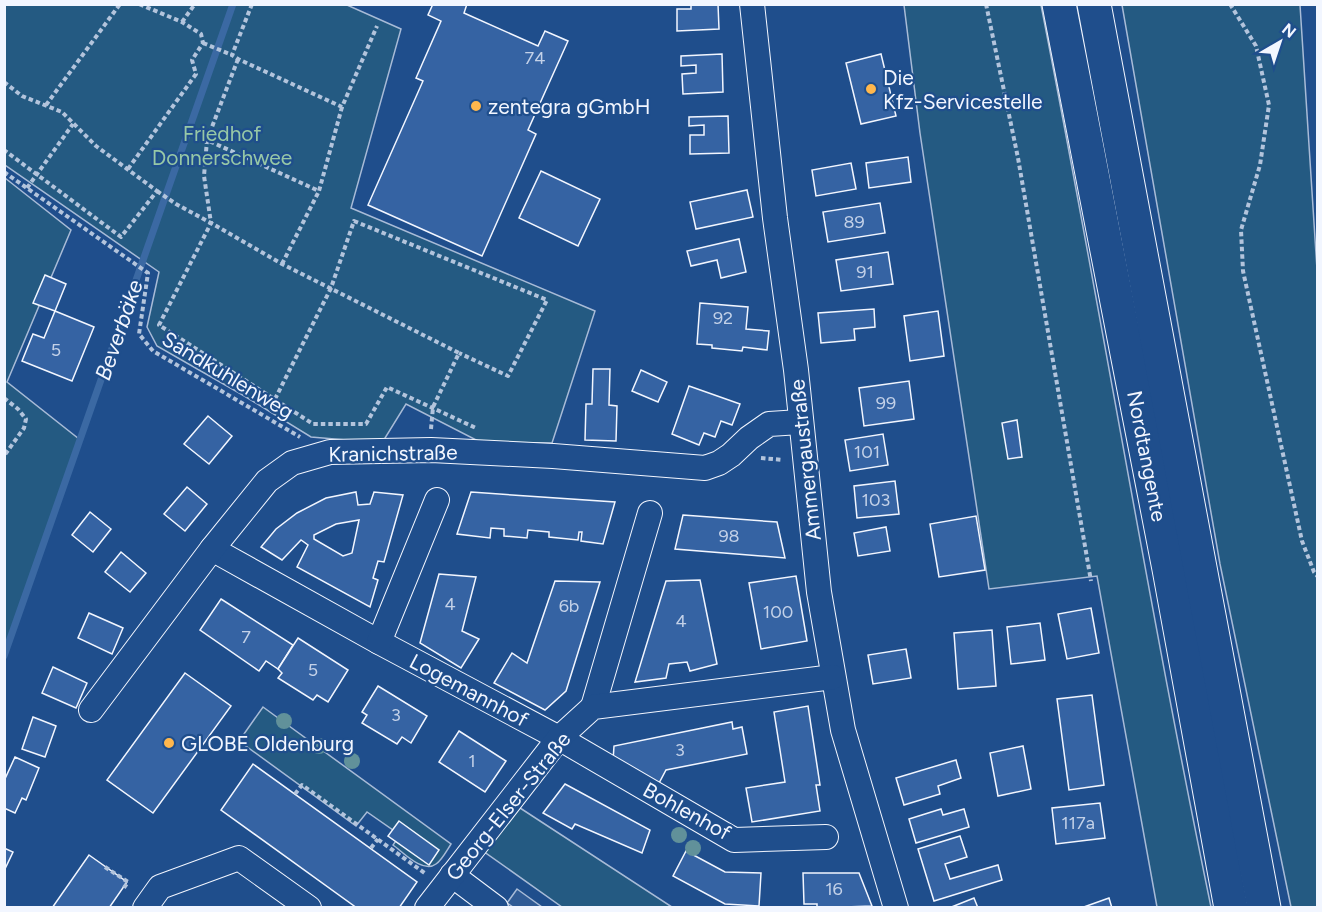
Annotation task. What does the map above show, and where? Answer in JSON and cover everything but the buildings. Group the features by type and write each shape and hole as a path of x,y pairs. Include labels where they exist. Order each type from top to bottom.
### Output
{"highway":[{"name":"Nordtangente","path":"1059,4 1167,558 1231,908"},
{"name":"Nordtangente","path":"1094,4 1264,908"}],"street":[{"name":"Ammergaustraße","path":"752,4 775,218 796,370 819,592 843,730 896,908"},
{"name":"Kranichstraße","path":"91,710 212,549 267,481 292,463 330,452 431,450 553,456 705,468 731,455 769,424 800,422"},
{"path":"379,642 437,500"},
{"path":"650,513 594,707 833,677"},
{"name":"Logemannhof","path":"212,549 559,738"},
{"name":"Georg-Elser-Straße","path":"427,908 559,738 594,707"},
{"name":"Bohlenhof","path":"559,738 734,840 826,837"},
{"path":"145,908 160,887 239,858 309,908"},
{"path":"448,881 496,908"}],"path":[{"path":"46,105 120,4"},
{"path":"128,169 196,74 192,60 203,43 201,34 182,22 140,4"},
{"path":"182,22 195,4"},
{"path":"232,54 252,4"},
{"path":"986,4 1024,192 1091,581"},
{"path":"1230,4 1256,46 1269,105 1260,165 1241,230 1243,271 1302,540 1317,577"},
{"path":"282,264 319,191 342,106 377,26"},
{"path":"203,43 232,54 238,59 342,106"},
{"path":"238,59 207,140 204,176 211,223 159,325 313,424 366,424 387,387 483,431"},
{"path":"4,82 22,96 62,112 96,146 176,204 282,264 331,288 459,353 508,376 547,300 354,221 331,288 275,399"},
{"path":"27,188 73,124"},
{"path":"207,140 319,191"},
{"path":"4,150 121,237 158,191"},
{"name":"Sandkuhlenweg","path":"4,172 148,273 139,334 153,351 306,440 315,455"},
{"path":"431,450 433,408 459,353"},
{"path":"4,398 26,419 24,428 4,456"},
{"path":"731,455 804,463"},
{"path":"296,794 302,785 378,839 448,881"},
{"path":"371,848 378,839"},
{"path":"105,867 128,882 123,889"}],"green space":[{"name":"Friedhof Donnerschwee","path":"4,5 347,5 401,29 351,208 595,311 552,443 480,442 406,404 382,443 311,437 157,346 147,327 159,272 5,165"},
{"path":"904,5 1041,5 1188,795 1211,907 1157,907 1097,576 989,589 920,133"},
{"path":"1122,5 1300,5 1318,285 1317,907 1291,907 1220,564"},
{"path":"5,178 71,230 7,382 79,439 5,650"},
{"path":"263,707 451,844 440,860 431,866 413,861 393,845 400,835 367,812 356,826 239,741"},
{"path":"517,806 672,907 562,907 483,851"}],"shaded area":[{"path":"517,889 542,907 513,907 507,903"}],"waterway":[{"name":"Beverbäke","path":"4,656 233,4"}],"place":[{"name":"Die Kfz-Servicestelle","path":"871,89"},
{"name":"zentegra gGmbH","path":"476,106"},
{"name":"GLOBE Oldenburg","path":"169,743"}]}
